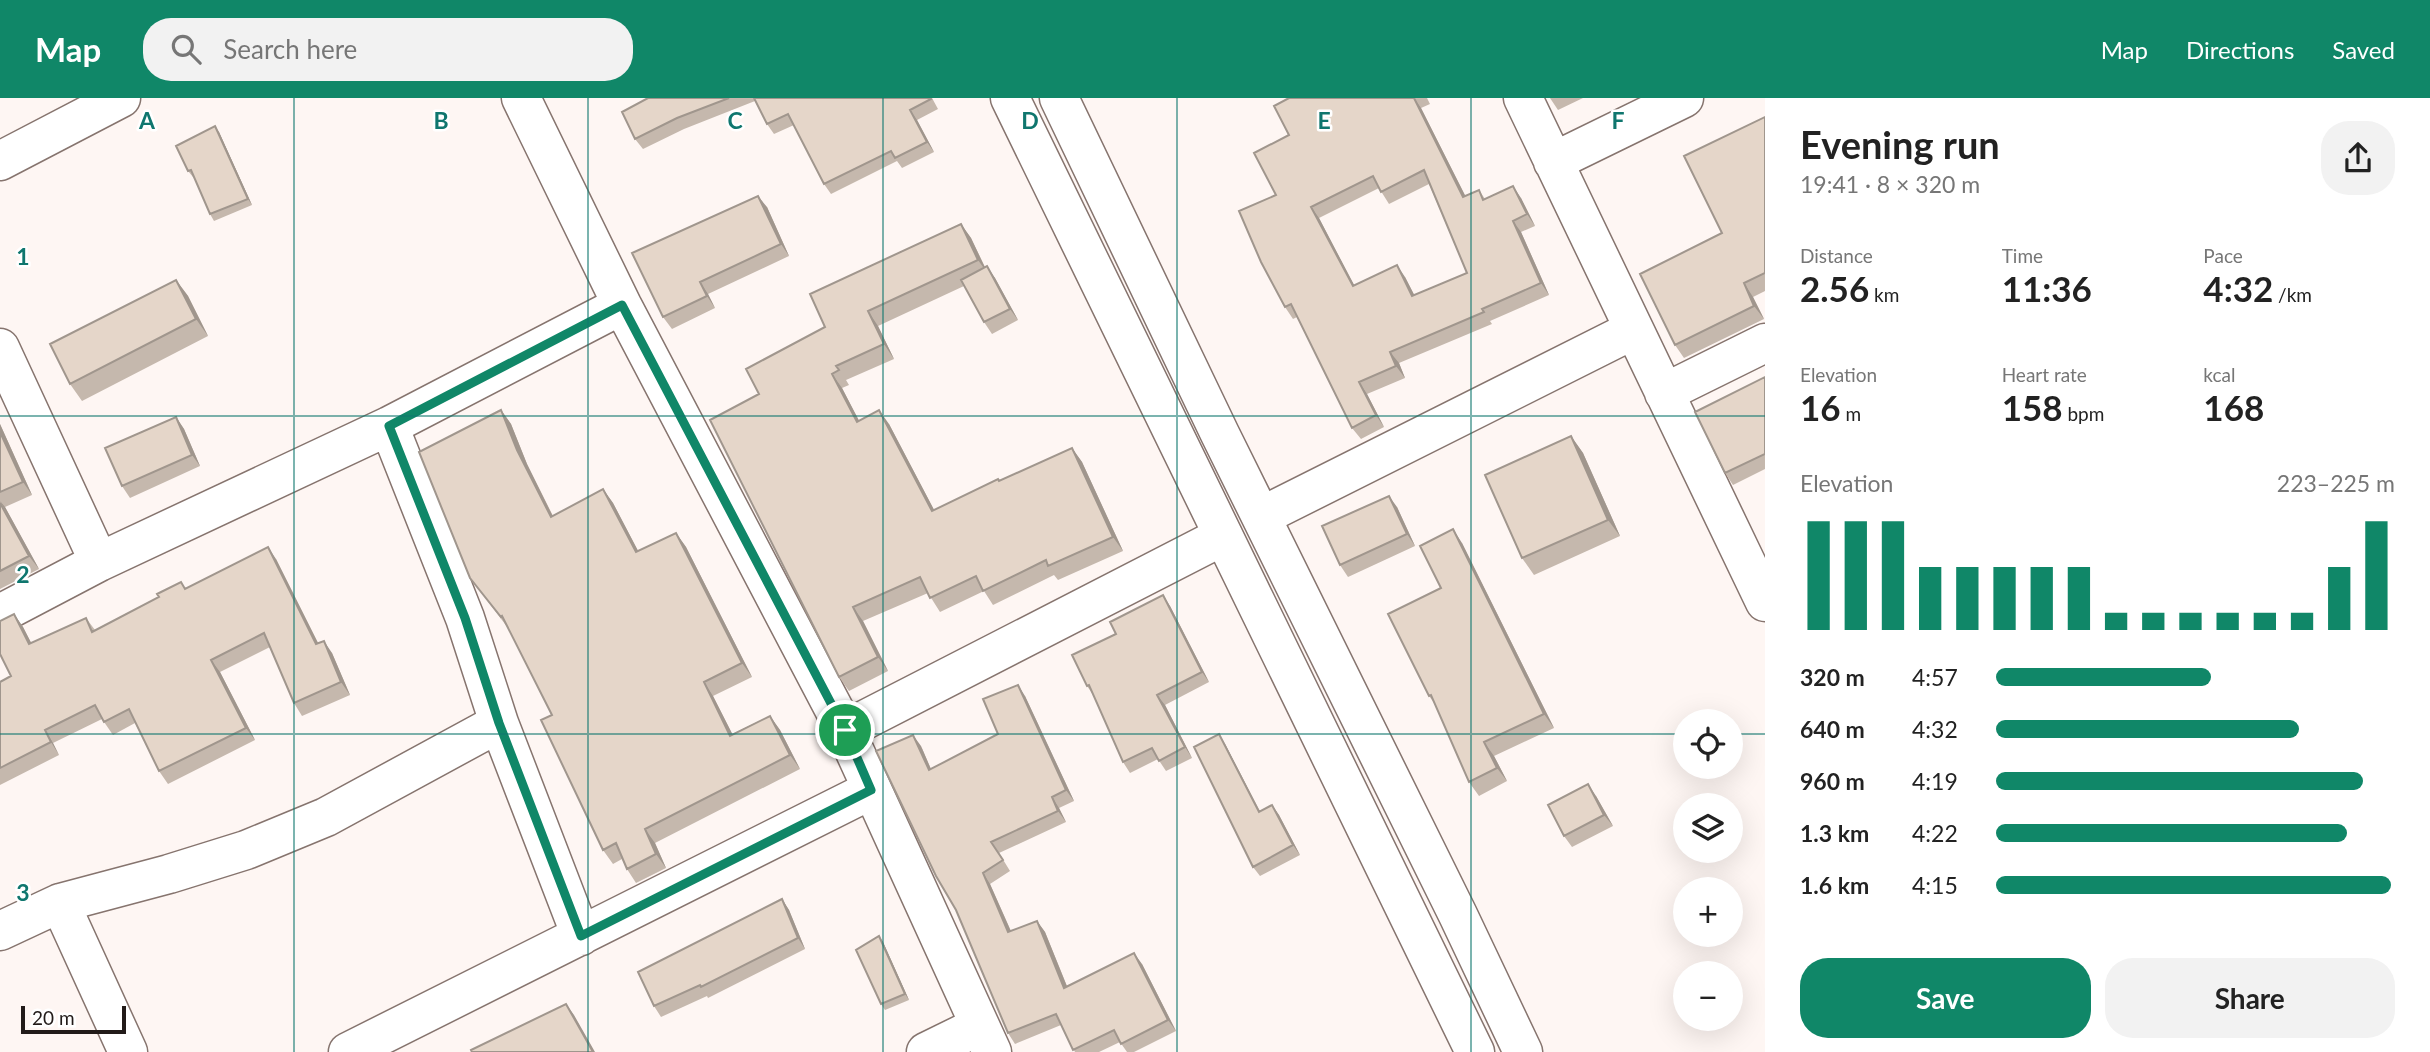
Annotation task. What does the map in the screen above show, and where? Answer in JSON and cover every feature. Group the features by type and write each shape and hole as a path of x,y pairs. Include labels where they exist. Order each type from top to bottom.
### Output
{"street":[{"path":"0,161 121,98"},
{"path":"521,98 622,305 845,730 986,1039 926,1052"},
{"path":"1010,98 1475,1052"},
{"path":"1059,98 1523,1052"},
{"path":"1523,98 1765,602"},
{"path":"1553,162 1684,98"},
{"path":"0,614 99,562 389,426 622,305"},
{"path":"1262,516 1633,330"},
{"path":"1664,393 1765,343"},
{"path":"0,348 99,562"},
{"path":"389,426 465,618 499,723 581,936"},
{"path":"845,730 1223,536"},
{"path":"0,931 60,902 169,874 246,850 326,817 499,723"},
{"path":"348,1052 871,790"},
{"path":"60,902 128,1052"}],"building":[{"path":"648,98 729,98 677,118 635,139 622,112"},
{"path":"754,98 930,98 910,110 927,142 895,158 891,151 824,184 788,114 767,124"},
{"path":"1289,98 1414,98 1463,197 1479,190 1483,200 1513,186 1527,214 1513,221 1541,283 1482,309 1484,312 1390,352 1396,366 1359,382 1376,415 1352,428 1291,304 1285,307 1261,262 1239,211 1276,195 1254,153 1289,135 1274,106","holes":["1424,170 1467,273 1412,296 1397,265 1353,286 1311,207 1373,176 1381,192"]},
{"path":"1765,117 1765,273 1744,283 1754,306 1675,345 1640,274 1722,233 1684,156"},
{"path":"215,126 248,199 210,214 191,170 188,171 176,146"},
{"path":"758,196 781,244 700,282 707,296 663,317 632,253"},
{"path":"961,224 978,260 868,311 884,344 836,366 839,370 832,374 857,422 879,410 932,511 1072,448 1113,537 1048,566 1046,560 983,591 976,576 930,598 920,577 853,607 878,657 839,677 710,420 759,394 746,369 825,327 810,294"},
{"path":"987,266 1010,309 984,322 961,280"},
{"path":"176,280 196,319 70,384 50,344"},
{"path":"1765,377 1765,454 1725,473 1695,412"},
{"path":"501,410 517,450 551,517 603,489 636,552 676,533 742,663 704,682 730,736 770,716 790,755 645,829 656,854 627,869 616,843 603,850 541,720 552,715 502,616 470,578 419,452"},
{"path":"176,417 192,455 122,486 105,448"},
{"path":"0,432 23,482 0,492"},
{"path":"1571,436 1608,520 1522,558 1485,475"},
{"path":"1389,496 1407,534 1340,565 1322,526"},
{"path":"0,503 29,556 0,571"},
{"path":"1453,529 1544,714 1484,742 1497,768 1469,782 1431,695 1429,696 1388,614 1441,588 1420,546"},
{"path":"268,547 316,644 324,641 341,682 294,703 264,633 211,660 246,728 159,771 129,709 104,722 95,705 45,730 51,742 0,768 0,682 11,676 0,654 0,621 14,614 29,644 86,618 92,632 159,597 157,594 181,582 185,589"},
{"path":"1163,595 1202,672 1157,695 1185,747 1159,761 1152,748 1123,762 1089,685 1087,686 1072,655 1116,634 1110,622"},
{"path":"1018,685 1066,790 1052,797 1058,811 991,842 1003,860 983,873 1008,932 1037,921 1064,988 1134,953 1168,1020 1121,1044 1114,1030 1073,1050 1056,1014 1008,1033 956,910 936,876 876,751 913,735 929,770 998,734 983,699"},
{"path":"1219,734 1259,812 1272,805 1293,845 1253,867 1194,747"},
{"path":"1588,784 1604,815 1564,836 1548,805"},
{"path":"782,899 798,938 701,987 700,985 654,1006 638,972"},
{"path":"879,936 905,994 881,1004 856,950"},
{"path":"566,1004 593,1052 471,1050"}],"route":[{"path":"622,305 845,730 871,790 581,936 499,723 465,618 389,426 622,305"}]}
